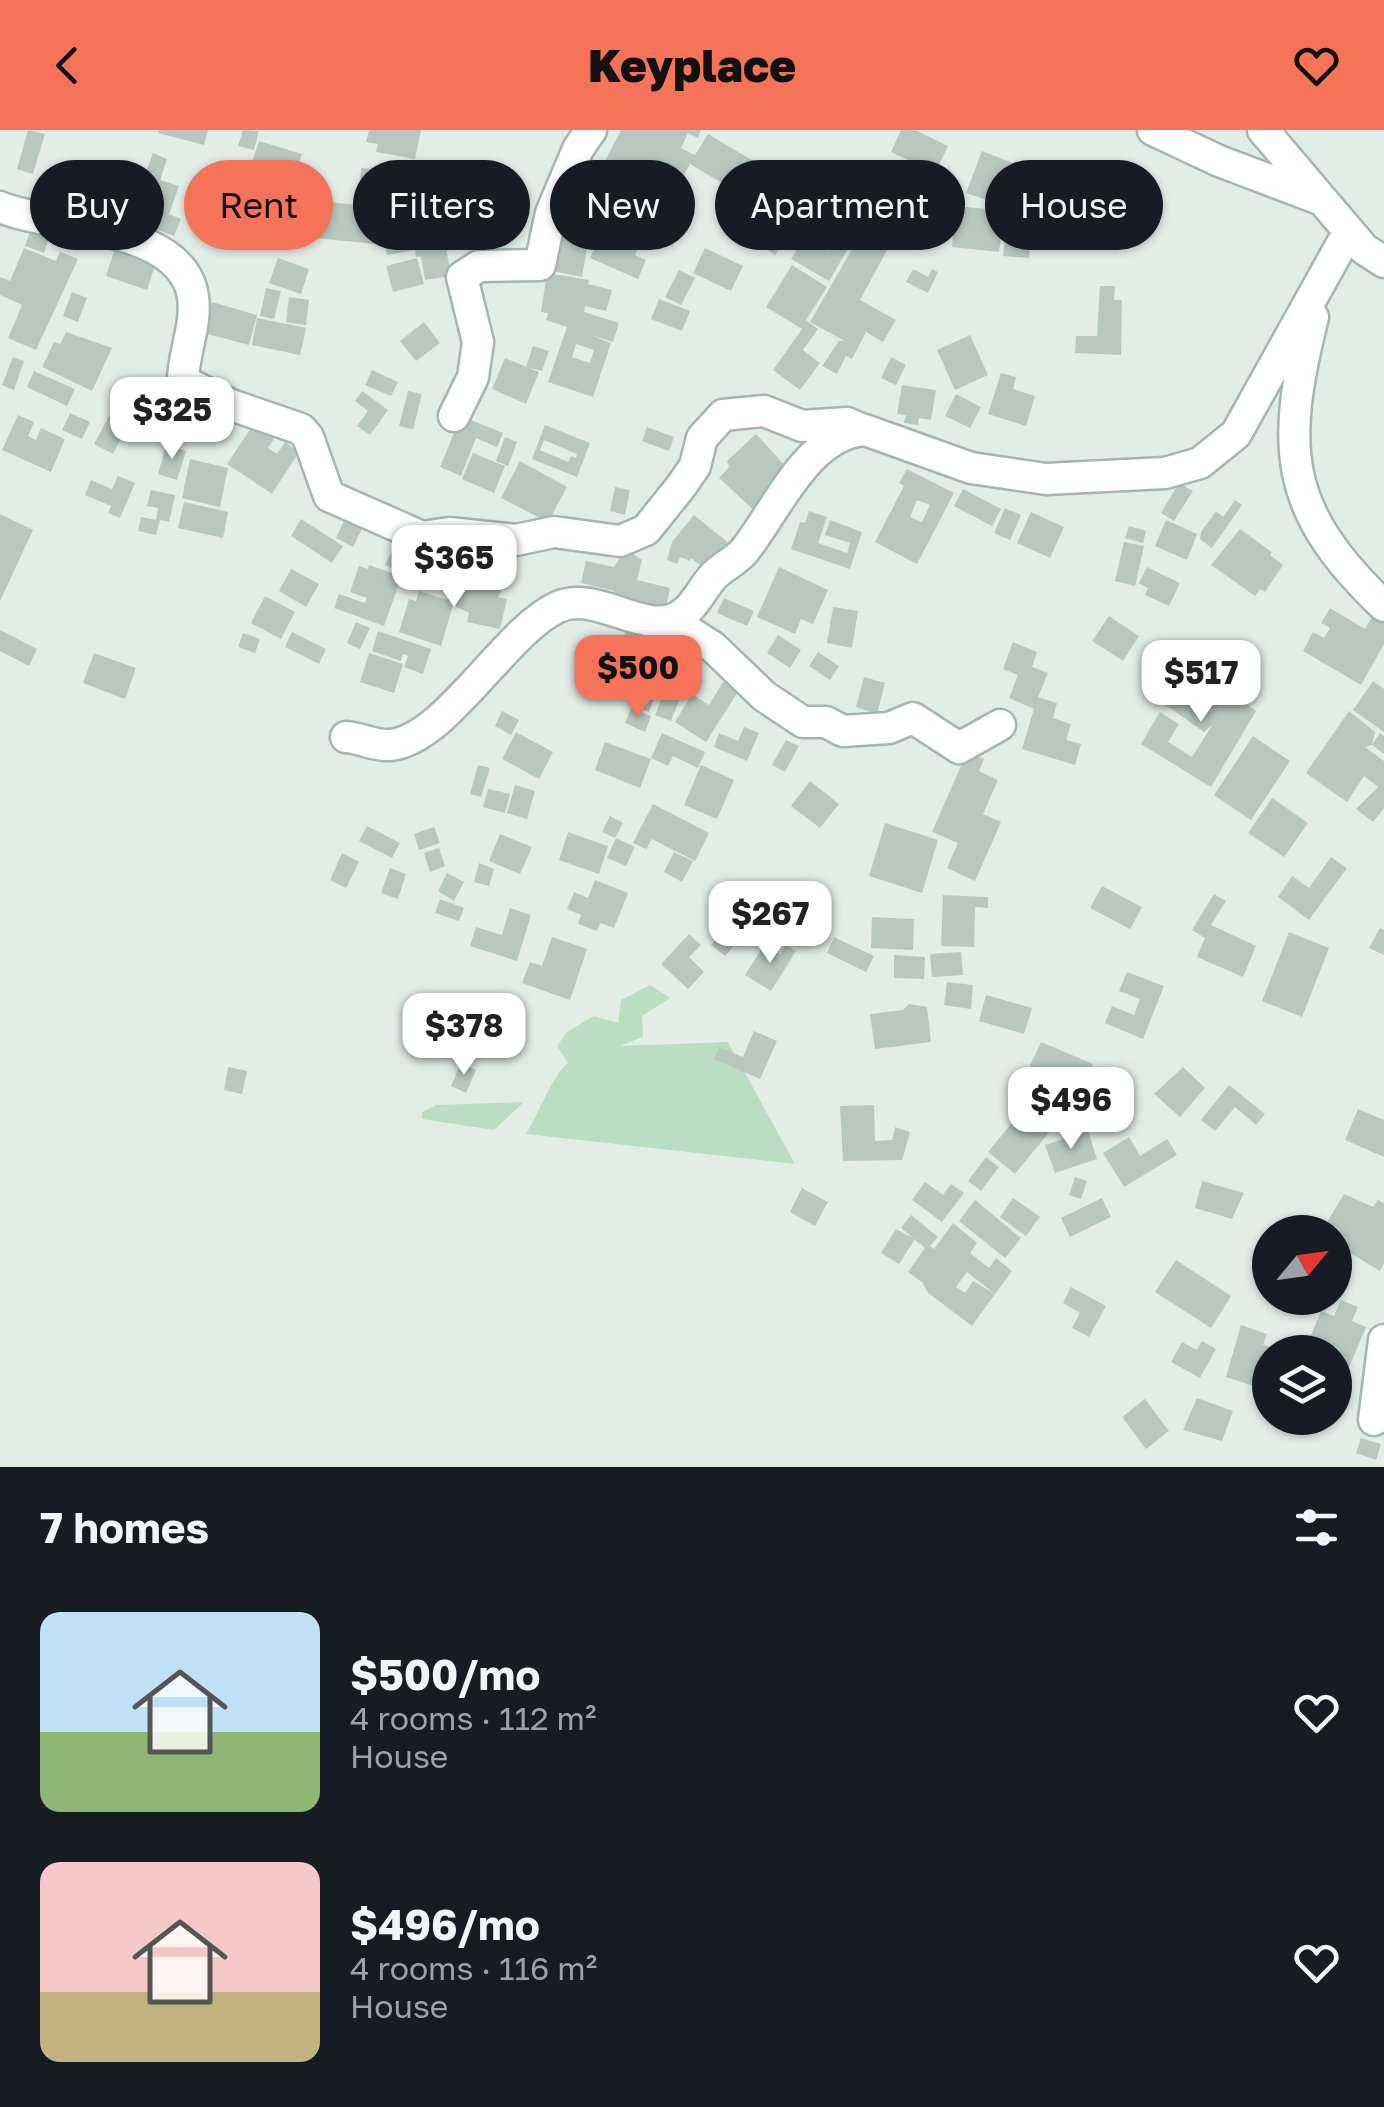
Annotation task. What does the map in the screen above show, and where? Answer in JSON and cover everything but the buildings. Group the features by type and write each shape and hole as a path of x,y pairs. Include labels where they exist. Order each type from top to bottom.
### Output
{"street":[{"path":"454,416 473,377 478,342 462,277 479,266 540,265 551,212 578,149 591,130"},
{"path":"1153,130 1219,161 1322,200"},
{"path":"1263,130 1364,249 1384,262"},
{"path":"0,207 22,216 68,222 162,252 176,263 192,290 191,342 183,381 231,405 301,428 308,437 329,496 414,536 468,534 516,540 554,532 620,541 646,530 682,485 694,466 702,438 723,415 764,411 802,426 847,423 971,468 1046,479 1165,473 1200,463 1236,434 1348,231"},
{"path":"1324,275 1298,379 1298,484 1311,519 1334,556 1384,606"},
{"path":"346,737 374,744 407,740 447,711 531,625 560,606 583,603 656,621 671,620 699,597 721,568 744,552 813,457 852,431 866,431"},
{"path":"671,620 712,647 764,696 802,722 826,722 843,731 889,728 913,718 959,748 1000,725"},
{"path":"1374,1420 1384,1340"}],"green space":[{"path":"650,985 670,998 642,1016 643,1037 620,1046 728,1042 795,1164 526,1134 551,1085 568,1063 557,1046 567,1032 594,1016 618,1023 621,1000"},
{"path":"524,1102 494,1130 422,1119 422,1112 436,1105"}]}
